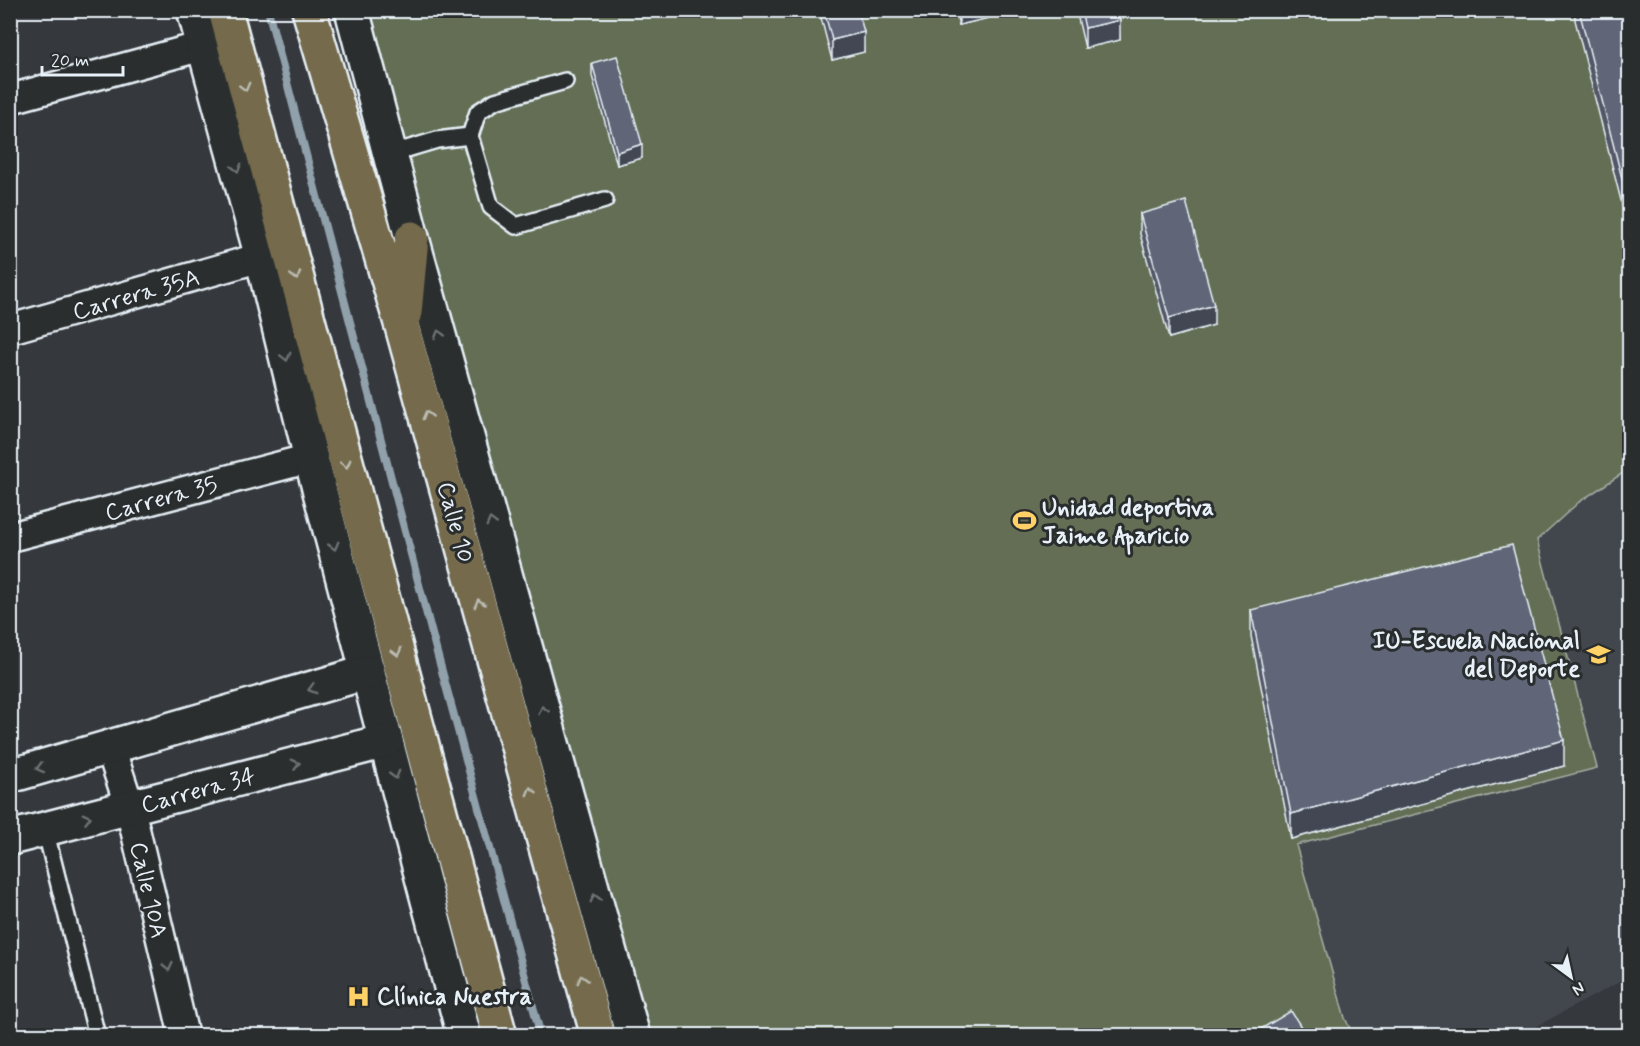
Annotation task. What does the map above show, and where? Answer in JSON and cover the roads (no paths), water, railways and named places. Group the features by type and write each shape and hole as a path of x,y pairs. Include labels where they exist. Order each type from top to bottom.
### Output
{"main road":[{"path":"225,10 500,1035"},
{"name":"Calle 10","path":"309,10 403,330 598,1035"},
{"path":"403,330 412,238"}],"street":[{"path":"194,10 262,257 311,458 464,1035"},
{"name":"Calle 10","path":"352,10 412,238 633,1035"},
{"path":"10,99 203,46"},
{"name":"Carrera 35A","path":"10,329 262,257"},
{"name":"Carrera 35","path":"10,537 311,458"},
{"path":"10,776 368,672"},
{"name":"Carrera 34","path":"10,838 386,741"},
{"name":"Calle 10A","path":"110,747 129,807 184,1035"}],"lane":[{"path":"565,81 495,101 478,112 470,136 491,207 516,226 605,200"},
{"path":"390,154 437,140 470,136"},
{"path":"45,830 97,1035"}],"waterway":[{"path":"268,10 437,653 541,1036"}],"place":[{"name":"Unidad deportiva Jaime Aparicio","path":"1024,521"},
{"name":"IU-Escuela Nacional del Deporte","path":"1598,654"},
{"name":"Clínica Nuestra","path":"359,996"}]}
